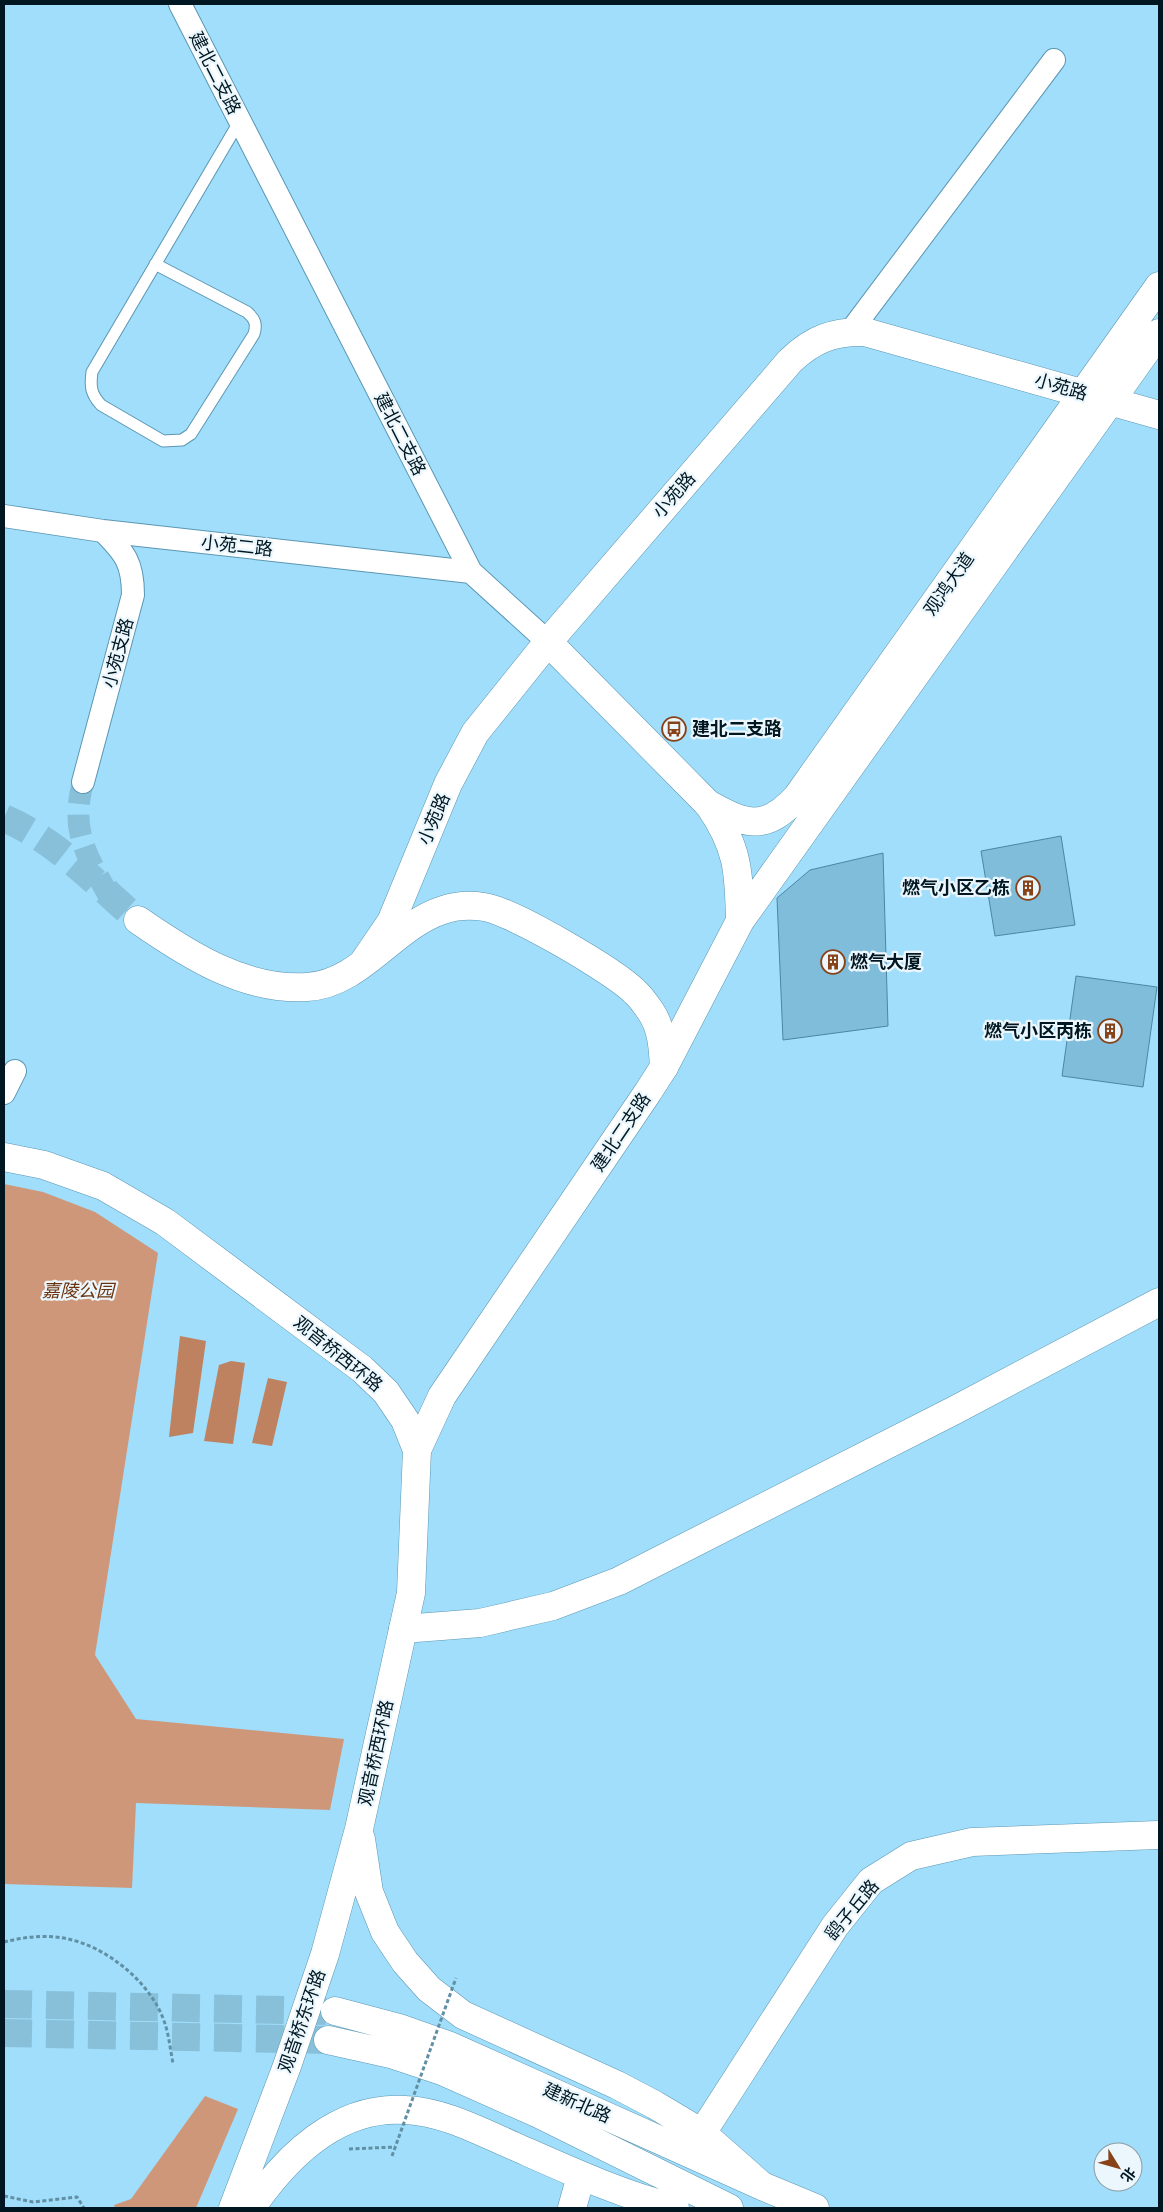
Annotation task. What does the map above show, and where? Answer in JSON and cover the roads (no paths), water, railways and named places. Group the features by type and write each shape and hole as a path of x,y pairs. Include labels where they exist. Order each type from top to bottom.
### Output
{"main road":[{"name":"观鸿大道","path":"708,804 734,818 750,822 767,820 784,812 797,797 1159,286"},
{"name":"小苑路","path":"363,963 391,922 448,784 475,733 548,642 790,360 804,348 833,334 850,332 883,336 1159,415"},
{"name":"观鸿大道","path":"740,921 1159,333"},
{"name":"建北二支路","path":"418,1450 442,1396 664,1067 740,921 739,872 733,847 723,826 708,804 548,642"},
{"name":"小苑路","path":"138,920 205,963 224,971 268,984 289,988 308,988 327,984 344,976 415,923 445,909 465,906 485,907 520,920 613,974 635,992 652,1014 659,1030 664,1067"},
{"name":"观音桥西环路","path":"4,1157 44,1165 104,1186 165,1222 362,1369 386,1392 400,1413 418,1450 411,1593 359,1829"},
{"path":"403,1630 480,1623 553,1606 619,1581 955,1410 1159,1302"},
{"path":"359,1829 369,1892 385,1932 405,1962 429,1989 463,2015 617,2085 702,2133 762,2186"},
{"name":"观音桥东环路","path":"233,2208 287,2066 312,1991 359,1829"},
{"name":"鹞子丘路","path":"702,2133 835,1926 871,1881 911,1856 972,1842 1158,1835"},
{"name":"建新北路","path":"335,2011 399,2028 450,2046 815,2208"},
{"name":"建新北路","path":"328,2040 391,2054 442,2071 539,2114 729,2208"},
{"path":"251,2208 279,2170 300,2149 322,2133 348,2119 378,2111 406,2110 434,2115 463,2124 621,2192 675,2208"},
{"path":"572,2208 581,2176"}],"street":[{"name":"建北二支路","path":"180,4 471,572 548,642"},
{"path":"850,332 1054,60"},
{"name":"小苑二路","path":"4,516 103,532 471,572"},
{"name":"小苑支路","path":"83,782 133,595 130,563 122,551 103,532"},
{"path":"4,1093 15,1071"}],"lane":[{"path":"155,264 247,312 254,318 256,326 254,334 191,434 182,440 163,441 101,405 94,396 90,386 92,372 155,264 239,122"}],"tunnel":[{"path":"83,782 79,799 79,829 87,854 109,896"},
{"path":"4,818 41,838 75,864 138,920"},
{"path":"4,2004 329,2011"},
{"path":"4,2033 328,2040"}],"place":[{"name":"建北二支路","path":"674,729"},
{"name":"燃气小区乙栋","path":"1028,888"},
{"name":"燃气大厦","path":"833,962"},
{"name":"燃气小区丙栋","path":"1110,1031"}],"park label":[{"name":"嘉陵公园","path":"78,1291"}]}
